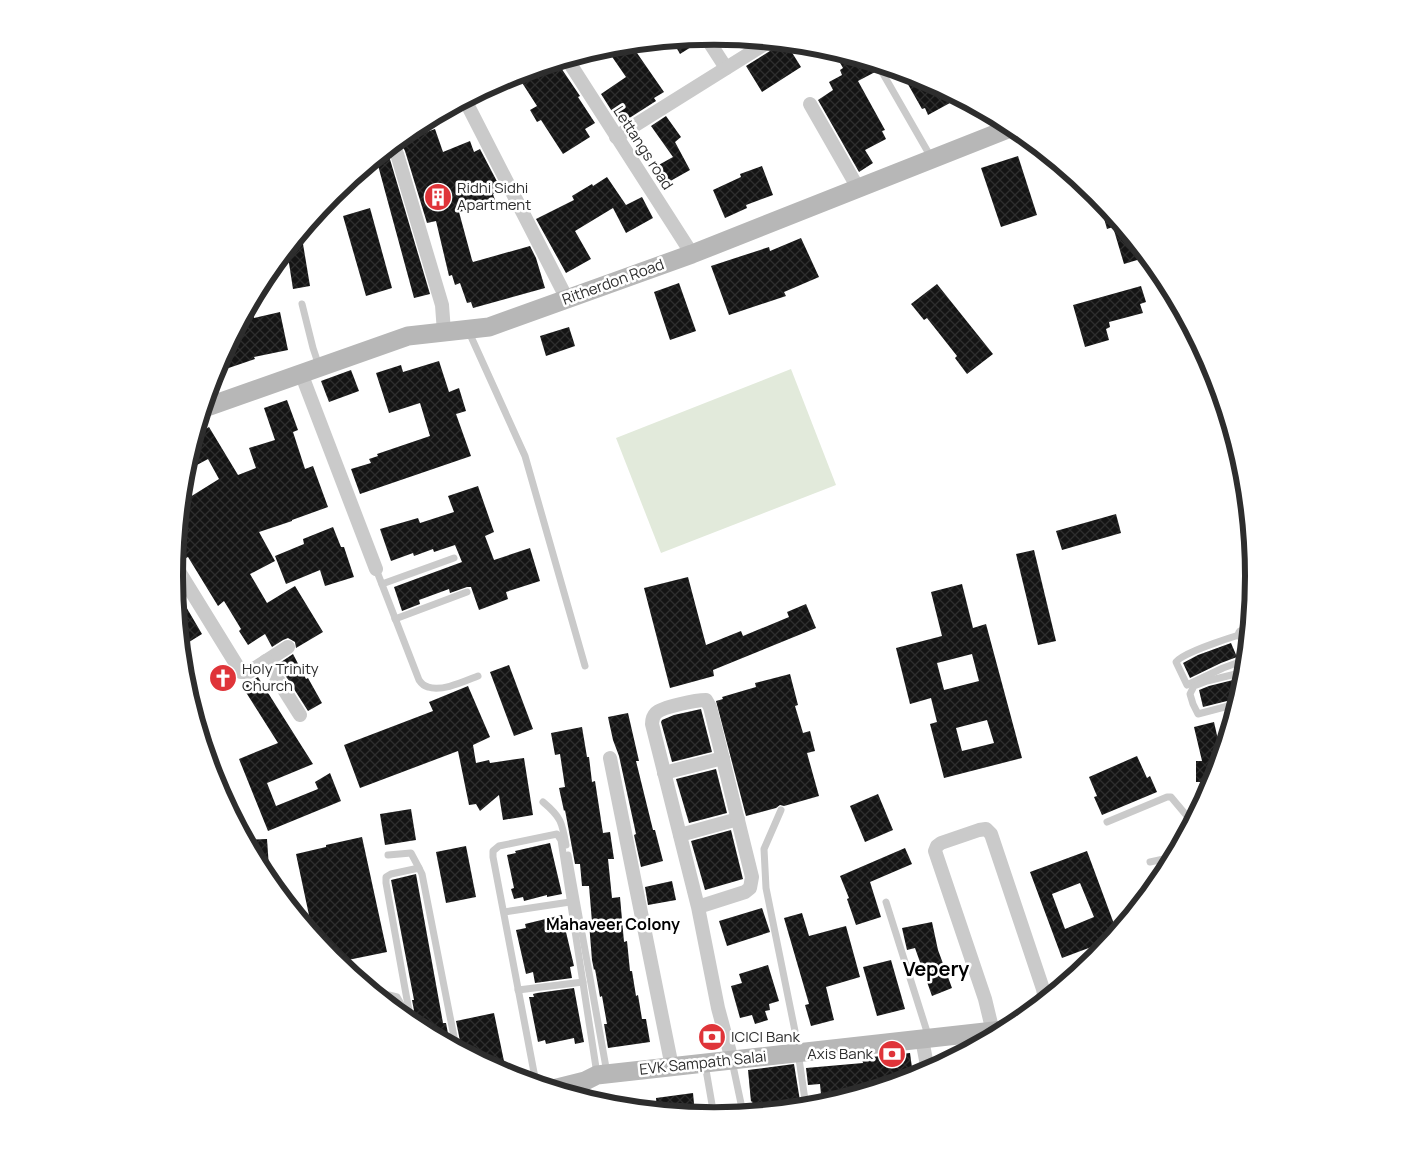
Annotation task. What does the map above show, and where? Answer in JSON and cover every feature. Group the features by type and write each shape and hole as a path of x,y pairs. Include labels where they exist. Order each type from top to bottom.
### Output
{"main road":[{"name":"Ritherdon Road","path":"211,406 408,336 489,327 692,254 1004,131"},
{"name":"EVK Sampath Salai","path":"568,1086 672,1067 985,1032"}],"street":[{"path":"711,45 726,68"},
{"path":"616,137 760,47"},
{"name":"Lettangs road","path":"571,65 692,254"},
{"path":"810,104 858,188"},
{"path":"468,106 567,298"},
{"path":"397,154 442,305 444,332"},
{"path":"301,373 376,569"},
{"path":"183,578 241,672 250,672 288,647"},
{"path":"266,661 300,715"},
{"path":"698,907 746,892 752,882 752,870 710,707 706,700 665,708 655,714 652,724 698,907 718,1008 732,1060"},
{"path":"610,758 672,1067"},
{"path":"664,773 723,758"},
{"path":"680,835 738,819"},
{"path":"996,1026 935,851 941,843 979,830 986,829 991,834 1043,992"},
{"path":"926,1039 927,1062"}],"lane":[{"path":"882,72 932,159"},
{"path":"302,304 319,366"},
{"path":"468,329 525,456 585,666"},
{"path":"382,584 454,558"},
{"path":"376,569 419,680 423,685 428,688 450,686 478,676"},
{"path":"395,619 467,592"},
{"path":"1237,663 1188,685 1176,662 1180,658 1207,646 1241,634"},
{"path":"1229,706 1198,714 1190,694 1194,686 1236,674"},
{"path":"1107,822 1167,797 1171,798 1187,816"},
{"path":"543,802 556,813 562,824 594,1082"},
{"path":"781,810 764,849 766,888 798,1053 805,1099"},
{"path":"535,1076 493,857 494,851 500,846 557,834 561,840 583,982 594,1082"},
{"path":"388,855 412,853 422,874 454,1039"},
{"path":"1150,862 1163,859"},
{"path":"409,1010 386,877 391,874 419,868"},
{"path":"504,912 570,902"},
{"path":"886,902 926,1039"},
{"path":"518,990 583,982"},
{"path":"389,995 397,997 401,1005"},
{"path":"732,1060 742,1106"},
{"path":"705,1063 712,1107"}],"green space":[{"path":"791,369 836,485 661,553 616,438"}],"building":[{"path":"676,46 693,46 680,54"},
{"path":"773,49 791,51 801,67 762,92 746,66"},
{"path":"639,51 637,53 664,92 654,98 656,101 620,124 601,94 626,77 611,55"},
{"path":"839,61 877,71 858,81 885,130 882,131 886,139 865,150 873,163 859,172 818,100 833,90 829,82 842,75 840,70 843,68"},
{"path":"561,68 595,123 585,129 590,137 563,154 541,120 537,122 530,110 537,106 521,81"},
{"path":"906,81 952,102 928,115 925,108 922,109"},
{"path":"666,116 681,137 675,142 690,170 665,184 655,167 673,157 651,126"},
{"path":"435,129 443,152 470,141 474,152 480,149 502,191 493,194 495,200 482,205 481,201 459,212 472,260 473,262 530,246 536,258 545,288 473,308 471,302 467,303 460,283 455,285 452,275 449,276 436,221 427,223 405,151 402,147 418,135"},
{"path":"389,156 430,294 414,298 378,166"},
{"path":"1018,156 1037,215 1001,227 981,168"},
{"path":"762,166 773,195 746,205 747,208 725,218 713,190 741,177 740,174"},
{"path":"607,177 626,205 642,197 653,218 626,233 613,208 575,231 591,259 566,273 536,219 574,200 572,196"},
{"path":"370,208 392,288 366,296 343,216"},
{"path":"1103,216 1113,226 1140,259 1124,264 1113,227 1107,229"},
{"path":"801,238 819,277 784,292 786,296 729,315 711,266 769,247 770,251"},
{"path":"303,241 310,286 293,289 288,259"},
{"path":"679,283 696,331 670,340 654,292"},
{"path":"937,284 993,354 967,374 955,358 957,356 927,318 924,320 911,304"},
{"path":"1141,286 1146,302 1140,304 1143,313 1109,322 1110,327 1106,329 1109,340 1085,347 1073,305"},
{"path":"253,312 254,318 280,312 288,350 254,357 255,359 225,369"},
{"path":"569,327 575,346 546,356 540,336"},
{"path":"439,361 449,392 459,388 466,411 456,414 471,456 360,494 351,469 371,463 369,459 378,456 377,454 430,436 420,403 389,413 376,373 401,365 403,372"},
{"path":"351,370 359,391 329,402 321,381"},
{"path":"287,400 298,430 293,432 305,469 313,466 328,507 259,532 275,561 250,574 267,603 295,586 323,632 296,648 295,642 288,638 272,647 265,634 248,645 239,631 241,629 224,601 218,606 188,557 184,558 189,497 219,479 208,459 194,466 204,430 209,427 238,475 256,468 249,448 275,440 264,408"},
{"path":"478,486 494,532 485,536 494,560 530,548 540,581 506,592 508,599 479,610 471,587 467,587 450,593 449,589 419,600 420,604 402,611 394,587 462,562 455,545 434,552 433,549 414,556 413,553 391,561 380,529 418,518 420,523 454,512 448,496"},
{"path":"1116,514 1121,533 1062,550 1056,531"},
{"path":"333,527 341,547 344,547 354,577 325,586 320,570 286,584 275,556 304,544 303,539"},
{"path":"1034,550 1056,641 1038,645 1016,554"},
{"path":"688,577 706,645 741,631 743,636 789,617 787,612 806,604 816,628 713,670 714,676 670,688 644,588"},
{"path":"962,584 973,628 986,624 1022,758 944,778 930,724 937,722 931,698 910,704 896,648 942,636 931,592","holes":["972,654 979,681 944,690 937,663","987,720 994,743 962,751 956,728"]},
{"path":"184,603 202,634 188,643"},
{"path":"1231,643 1237,657 1190,678 1183,663 1198,655"},
{"path":"293,654 306,679 308,678 322,703 308,711 278,664"},
{"path":"509,665 533,729 514,736 490,672"},
{"path":"790,674 798,705 795,706 803,733 810,731 815,751 807,753 819,796 784,806 780,805 776,808 746,816 716,701 723,699 722,697 756,687 755,683"},
{"path":"258,677 313,764 267,783 276,806 318,789 315,782 330,773 341,801 268,831 239,759 278,743 242,686"},
{"path":"1235,679 1230,700 1203,707 1199,690"},
{"path":"468,686 490,737 473,745 476,763 489,760 490,763 524,758 533,815 503,820 499,795 480,811 476,804 469,805 458,751 360,788 344,745 433,711 429,702"},
{"path":"701,709 712,752 672,762 662,720 674,715"},
{"path":"628,713 639,761 636,761 653,830 655,830 663,861 641,867 634,835 636,834 619,756 608,717"},
{"path":"1214,722 1218,742 1204,782 1196,782 1196,761 1202,761 1194,727"},
{"path":"582,727 587,757 589,757 592,782 595,781 603,833 610,832 614,859 608,859 612,898 620,897 624,942 627,941 630,971 632,971 636,996 638,995 642,1019 646,1019 650,1042 608,1048 604,1024 607,1024 602,996 600,997 592,960 589,923 592,922 589,886 582,886 580,864 575,864 559,788 565,787 560,754 555,755 551,733"},
{"path":"215,751 228,789 223,779 213,752"},
{"path":"1137,756 1147,778 1150,776 1157,792 1102,815 1094,797 1097,796 1089,777"},
{"path":"716,769 727,813 689,823 676,779"},
{"path":"878,794 893,830 865,842 850,806"},
{"path":"411,809 416,840 385,845 380,814"},
{"path":"731,830 743,879 705,890 691,841"},
{"path":"362,837 387,952 348,960 310,920 296,854 326,847 326,845"},
{"path":"267,839 269,866 254,841 253,840"},
{"path":"550,843 562,894 547,897 547,895 524,901 523,897 514,899 511,889 514,888 507,855 516,853 515,851"},
{"path":"466,846 476,897 446,903 436,852"},
{"path":"905,848 912,864 870,882 881,917 856,925 847,899 849,898 840,876"},
{"path":"1087,851 1114,924 1094,946 1062,958 1030,872","holes":["1080,883 1094,917 1065,929 1052,894"]},
{"path":"416,874 443,1023 446,1023 449,1036 415,1015 412,1000 414,1000 391,880"},
{"path":"672,881 676,900 648,905 645,887"},
{"path":"762,908 770,932 727,946 719,921"},
{"path":"802,913 809,936 846,926 860,977 826,987 834,1020 811,1026 805,1005 809,1004 784,918"},
{"path":"562,915 574,966 570,967 572,978 535,983 533,972 526,974 516,930 526,928 525,924"},
{"path":"932,922 938,950 952,988 932,996 915,948 907,950 902,928"},
{"path":"891,960 905,1009 877,1016 863,967"},
{"path":"768,965 779,1001 769,1004 770,1010 765,1011 768,1020 755,1024 752,1015 740,1018 731,986 742,983 739,974"},
{"path":"574,988 584,1042 575,1044 574,1038 546,1044 545,1040 538,1042 529,997 534,997 533,994 537,993"},
{"path":"494,1013 505,1064 460,1042 456,1021"},
{"path":"910,1053 912,1069 885,1079 821,1096 820,1084 808,1085 806,1068 863,1063 862,1058"},
{"path":"794,1064 800,1100 753,1106 748,1070"},
{"path":"693,1093 694,1106 656,1103 656,1098"}],"place":[{"name":"Ridhi Sidhi Apartment","path":"438,197"},
{"name":"Holy Trinity Church","path":"223,678"},
{"name":"ICICI Bank","path":"712,1037"},
{"name":"Axis Bank","path":"892,1054"}],"district":[{"name":"Mahaveer Colony","path":"613,924"},
{"name":"Vepery","path":"936,969"}]}
